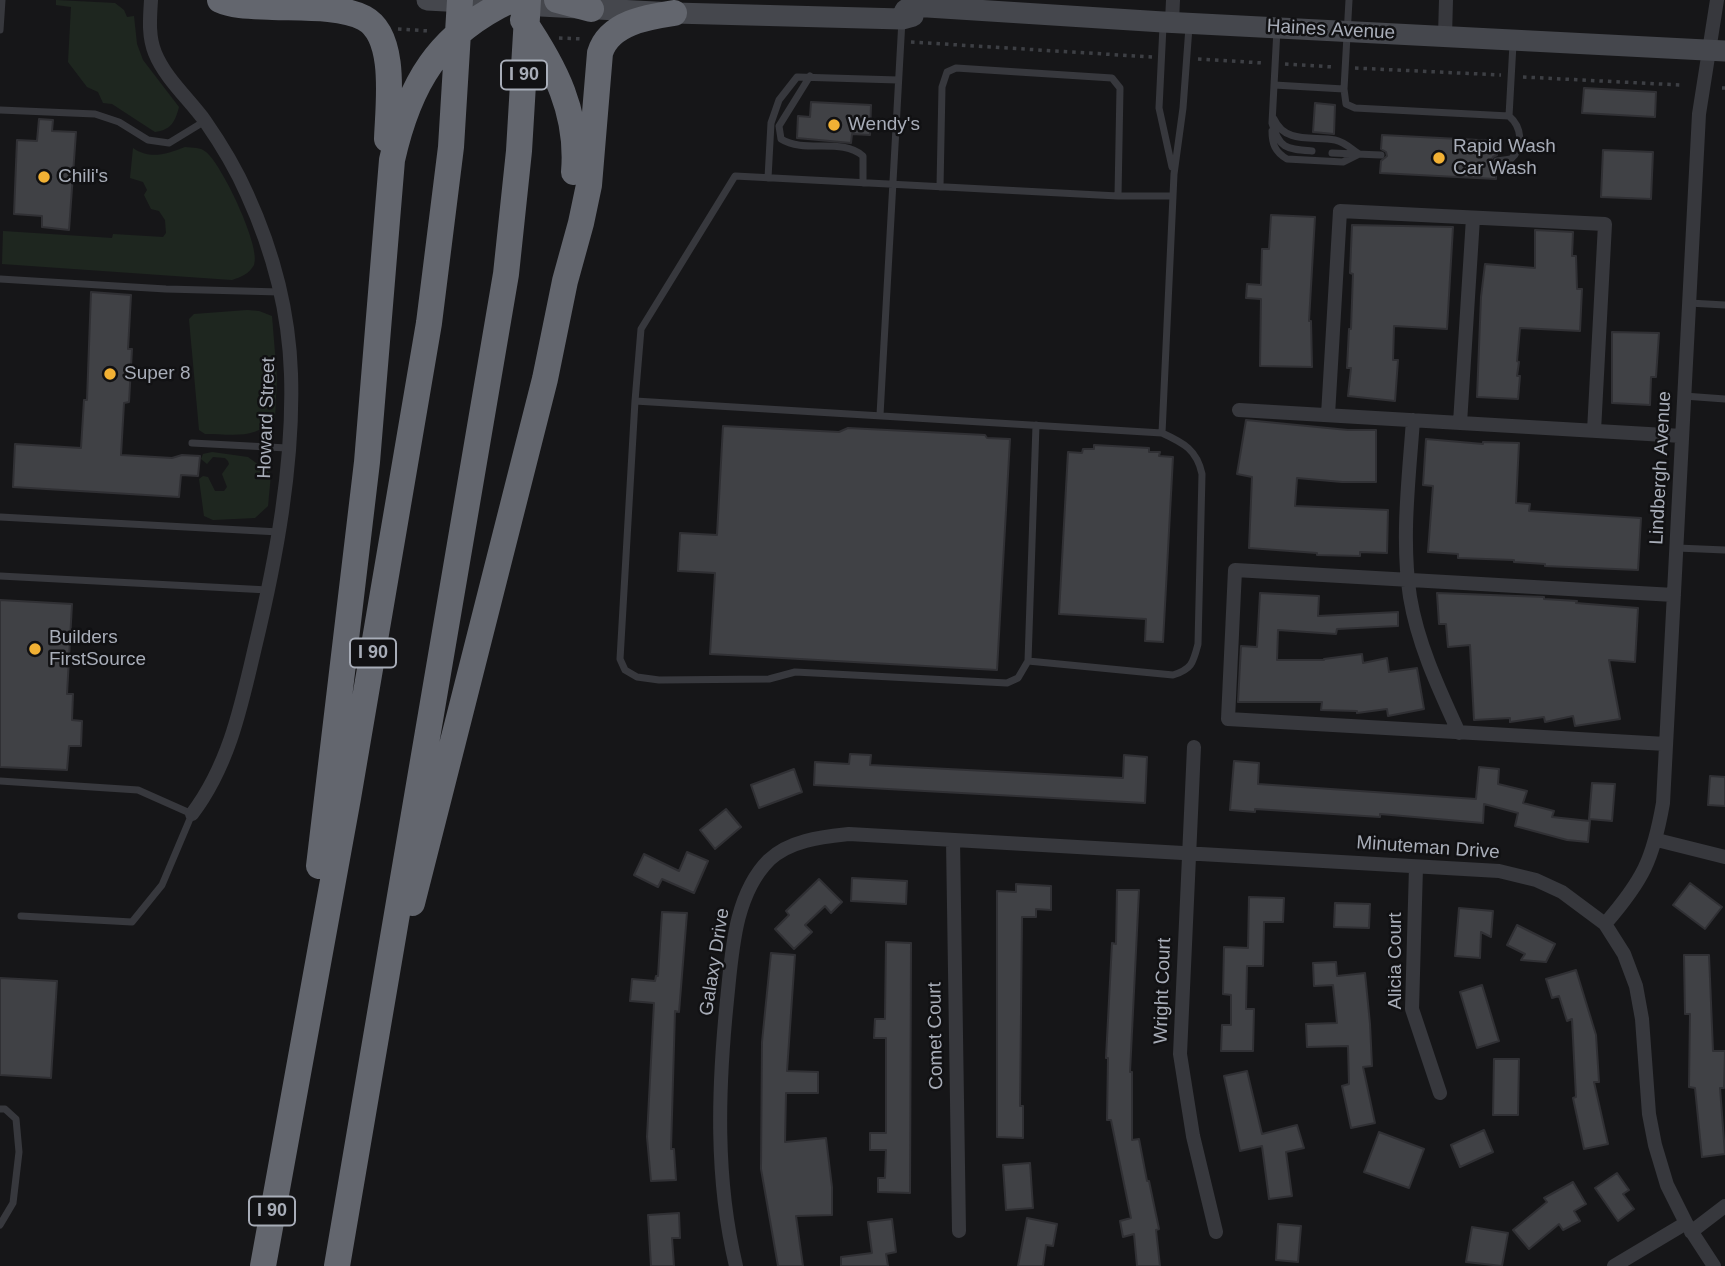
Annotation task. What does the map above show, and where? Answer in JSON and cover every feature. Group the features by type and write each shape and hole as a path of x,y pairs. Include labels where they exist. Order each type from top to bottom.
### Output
{"highway":[{"path":"220,0 235,4 362,16 374,24 380,33 385,47 389,83 383,264"},
{"name":"I 90","path":"263,1266 348,798 427,337 444,222 460,0"},
{"path":"557,0 591,9"},
{"path":"282,1156 349,630 367,462 392,160 406,106 426,69 481,15 510,2 534,36 563,87 575,144 565,281"},
{"name":"I 90","path":"337,1266 506,274 519,151 510,2"},
{"path":"375,1037 423,864 539,406 565,281 582,223 589,185 597,66 603,45 612,34 627,25 674,13"}],"main road":[{"path":"427,0 745,15 899,10"},
{"name":"Haines Avenue","path":"899,10 912,6 944,4 1011,6 1175,23 1717,50"}],"street":[{"name":"Howard Street","path":"151,0 151,38 154,52 205,121 248,195 276,273 291,373 288,448 279,532 269,590 232,739 220,770 192,814"},
{"path":"1173,0 1175,23"},
{"path":"1445,36 1446,0"},
{"name":"Lindbergh Avenue","path":"1605,924 1643,875 1657,840 1663,803 1699,114 1717,50 1717,0"},
{"path":"1328,415 1340,211 1605,224 1594,431"},
{"path":"1460,423 1473,218"},
{"path":"1239,410 1682,436"},
{"path":"1413,420 1407,500 1408,580 1421,642 1459,733"},
{"path":"1666,744 1228,719 1236,570 1674,595"},
{"name":"Wright Court","path":"1194,747 1180,1054 1193,1136 1216,1232"},
{"name":"Galaxy Drive","path":"736,1266 722,1184 720,1074 729,978 736,929 744,898 771,858 789,846 809,840 849,834 953,840"},
{"name":"Minuteman Drive","path":"953,840 1499,871 1536,880 1562,892 1605,924 1624,954 1636,986 1642,1019 1649,1114 1655,1145 1667,1185 1688,1228 1714,1266"},
{"name":"Comet Court","path":"953,840 958,1231"},
{"path":"1657,840 1725,857"},
{"name":"Alicia Court","path":"1416,867 1412,1009 1440,1093"},
{"path":"1614,1266 1725,1206"}],"lane":[{"path":"0,30 2,0"},
{"path":"1349,0 1344,89 1346,104 1355,108 1509,116 1516,122 1520,132 1519,149 1511,159 1497,161"},
{"path":"880,415 900,41 899,10"},
{"path":"1174,174 1159,108 1161,58 1175,23"},
{"path":"1162,433 1174,174 1187,59 1175,23"},
{"path":"1277,27 1272,113 1273,147 1279,155 1287,159 1343,162 1359,154"},
{"path":"1509,116 1513,39"},
{"path":"940,187 942,88 947,72 956,68 1112,78 1120,88 1118,196"},
{"path":"810,76 779,126 781,139 791,145 855,149 863,156 863,183"},
{"path":"768,178 771,123 779,100 797,77 898,80"},
{"path":"1274,85 1344,89"},
{"path":"0,110 95,114 119,122 149,140 169,143 205,121"},
{"path":"1272,113 1282,131 1294,137 1345,143 1359,154"},
{"path":"1272,123 1281,145 1312,151"},
{"path":"1332,152 1381,155"},
{"path":"1036,425 1028,661 1018,678 1007,684 795,672 769,680 659,680 637,677 625,670 620,659 641,329 735,176 1118,196 1173,196"},
{"path":"0,279 166,289 280,292"},
{"path":"1689,303 1725,305"},
{"path":"1684,396 1725,397"},
{"path":"635,401 1162,433 1187,444 1199,459 1202,474 1198,644 1194,661 1185,671 1172,675 1028,661"},
{"path":"192,443 288,448"},
{"path":"0,517 279,532"},
{"path":"1676,548 1725,550"},
{"path":"0,576 269,590"},
{"path":"0,781 138,790 192,814 162,885 132,922 21,916"},
{"path":"0,1109 5,1109 16,1119 19,1152 13,1203 0,1226"}],"path":[{"path":"380,33 397,29 460,33"},
{"path":"534,36 606,41"},
{"path":"900,41 1161,58"},
{"path":"1187,59 1680,85"}],"shaded area":[{"path":"56,0 115,3 124,10 127,17 134,16 137,44 143,60 179,107 169,127 155,132 112,104 103,103 98,92 87,87 68,62 71,7 56,5"},
{"path":"185,147 202,149 213,159 239,206 255,256 254,265 244,275 232,280 2,264 3,231 112,238 113,234 163,237 166,233 165,220 159,211 151,209 144,195 147,190 143,182 130,178 133,148 152,155"},
{"path":"247,310 272,316 277,378 275,418 260,430 251,433 205,434 199,430 189,319 194,314"},
{"path":"212,452 248,457 271,474 268,506 255,518 213,520 204,516 199,479 208,477 215,491 224,491 227,487 222,474 229,464 228,461 225,458 213,457 207,464 201,459 203,454"}],"building":[{"path":"1584,88 1656,92 1655,117 1582,113"},
{"name":"Wendy's","path":"811,102 871,105 870,135 852,134 851,143 797,138 798,116 810,117"},
{"path":"1315,103 1335,105 1334,134 1313,132"},
{"name":"Chili's","path":"39,119 53,120 52,131 76,132 69,230 42,227 42,216 14,214 17,140 37,141"},
{"name":"Rapid Wash Car Wash","path":"1382,135 1498,141 1497,155 1491,161 1496,167 1496,179 1380,173 1381,161 1387,156 1381,149"},
{"path":"1603,150 1653,152 1651,199 1601,197"},
{"path":"1271,215 1315,217 1309,321 1312,367 1260,366 1261,299 1246,298 1247,284 1261,285 1262,249 1269,249"},
{"path":"1352,225 1453,227 1447,329 1394,326 1393,360 1398,360 1395,401 1348,396 1351,368 1347,368 1353,274 1350,273"},
{"path":"1535,230 1573,232 1572,256 1576,256 1577,289 1582,289 1580,331 1520,328 1518,399 1477,397 1485,264 1535,268"},
{"name":"Super 8","path":"91,292 131,295 129,402 124,403 121,455 172,458 182,455 200,456 198,476 181,475 179,497 13,487 15,444 81,448 84,400 87,400"},
{"path":"1612,332 1659,333 1656,377 1651,377 1650,405 1612,403"},
{"path":"1246,420 1348,430 1376,430 1376,482 1297,478 1295,506 1388,510 1387,553 1360,552 1360,556 1317,555 1249,548 1252,477 1237,474"},
{"path":"723,426 839,432 848,428 985,435 987,438 1010,439 997,670 710,654 715,573 678,571 680,533 717,535"},
{"path":"1426,439 1483,444 1519,443 1516,503 1530,504 1529,511 1641,518 1638,570 1545,566 1514,560 1458,558 1458,554 1428,552 1433,486 1423,485"},
{"path":"1094,445 1149,448 1149,452 1160,452 1159,456 1173,457 1163,642 1145,641 1146,619 1059,614 1068,452 1082,453 1083,449 1094,449"},
{"path":"1260,593 1319,596 1318,616 1398,612 1398,626 1337,629 1336,634 1278,630 1277,660 1324,660 1362,654 1363,663 1387,658 1389,672 1417,668 1424,709 1388,716 1387,709 1357,713 1321,710 1322,702 1238,702 1241,646 1257,647"},
{"path":"1437,593 1544,597 1577,601 1576,603 1638,608 1635,662 1609,660 1620,719 1575,726 1573,716 1545,722 1544,717 1510,722 1510,718 1474,720 1470,645 1448,647 1446,624 1439,624"},
{"name":"Builders FirstSource","path":"0,600 72,604 67,694 73,694 72,720 82,721 81,746 69,746 67,770 0,767"},
{"path":"850,754 871,755 870,765 1123,778 1124,755 1147,757 1145,803 814,785 815,762 849,764"},
{"path":"1234,761 1259,763 1258,784 1476,799 1479,767 1499,769 1498,784 1527,791 1523,803 1554,811 1552,817 1590,821 1588,842 1567,840 1515,826 1518,813 1484,804 1483,823 1380,814 1380,817 1255,809 1255,812 1230,810"},
{"path":"794,769 802,792 759,808 751,785"},
{"path":"1710,776 1725,777 1725,806 1708,805"},
{"path":"1592,783 1615,784 1612,821 1589,819"},
{"path":"726,809 741,827 715,849 700,830"},
{"path":"687,852 708,861 694,893 662,879 658,887 634,875 644,854 679,871"},
{"path":"852,878 907,881 906,904 851,901"},
{"path":"819,879 842,902 831,913 825,906 805,925 812,932 794,949 775,929 789,915 786,911"},
{"path":"1690,883 1722,907 1705,929 1673,905"},
{"path":"1016,884 1051,886 1051,910 1036,909 1036,917 1022,917 1020,1106 1023,1106 1023,1138 997,1137 997,891 1016,892"},
{"path":"1117,890 1139,890 1130,1072 1132,1140 1139,1139 1149,1181 1159,1229 1156,1230 1160,1266 1137,1266 1134,1234 1123,1237 1120,1221 1131,1218 1111,1120 1107,1120 1106,1058 1112,943 1116,944"},
{"path":"1249,897 1284,898 1283,922 1264,922 1263,966 1247,966 1246,1009 1254,1009 1253,1051 1221,1051 1222,1025 1231,1025 1231,995 1223,994 1224,947 1248,948"},
{"path":"1335,903 1370,904 1369,928 1334,927"},
{"path":"1459,908 1493,911 1491,937 1481,932 1480,958 1455,956"},
{"path":"662,912 687,913 679,1012 675,1011 671,1149 674,1149 676,1180 651,1181 647,1137 654,1003 630,1001 632,979 655,981 658,976"},
{"path":"1517,925 1555,944 1546,962 1521,960 1525,954 1507,945"},
{"path":"886,942 911,943 910,1193 878,1192 878,1178 885,1178 886,1150 870,1150 870,1133 886,1133 886,1038 874,1038 875,1019 885,1019"},
{"path":"771,953 795,955 787,1071 818,1072 818,1093 786,1093 785,1142 826,1138 832,1187 832,1215 796,1216 803,1266 778,1266 761,1169 762,1042"},
{"path":"1684,955 1709,955 1713,1051 1725,1051 1724,1088 1720,1088 1725,1154 1702,1157 1695,1088 1689,1087 1690,1014 1685,1014"},
{"path":"1336,962 1337,976 1365,973 1370,1024 1372,1066 1363,1067 1375,1123 1351,1128 1342,1086 1349,1084 1348,1046 1307,1047 1306,1024 1337,1023 1333,985 1314,986 1313,963"},
{"path":"1576,970 1596,1035 1599,1082 1594,1082 1608,1144 1584,1149 1573,1098 1576,1097 1572,1019 1567,1021 1559,996 1552,998 1546,979"},
{"path":"0,978 57,981 51,1078 0,1075"},
{"path":"1482,985 1499,1041 1477,1048 1460,992"},
{"path":"1494,1059 1519,1059 1518,1115 1493,1115"},
{"path":"1247,1071 1262,1134 1297,1125 1304,1148 1286,1152 1292,1196 1269,1199 1262,1146 1240,1151 1224,1076"},
{"path":"1484,1130 1493,1152 1460,1167 1451,1145"},
{"path":"1379,1132 1424,1149 1409,1188 1364,1172"},
{"path":"1030,1163 1033,1208 1006,1210 1003,1165"},
{"path":"1617,1173 1629,1190 1623,1194 1634,1209 1618,1221 1595,1188"},
{"path":"1573,1182 1586,1204 1574,1211 1580,1221 1563,1230 1559,1224 1529,1249 1513,1230 1547,1202 1544,1198"},
{"path":"679,1213 680,1238 672,1238 674,1266 651,1266 648,1215"},
{"path":"1027,1218 1057,1224 1053,1246 1046,1245 1043,1266 1018,1266"},
{"path":"892,1219 896,1252 886,1254 888,1266 841,1266 841,1257 872,1253 868,1222"},
{"path":"1278,1224 1301,1226 1298,1262 1276,1260"},
{"path":"1472,1227 1508,1233 1502,1266 1466,1262"}],"place":[{"name":"Wendy's","path":"834,125"},
{"name":"Rapid Wash Car Wash","path":"1439,158"},
{"name":"Chili's","path":"44,177"},
{"name":"Super 8","path":"110,374"},
{"name":"Builders FirstSource","path":"35,649"}]}
